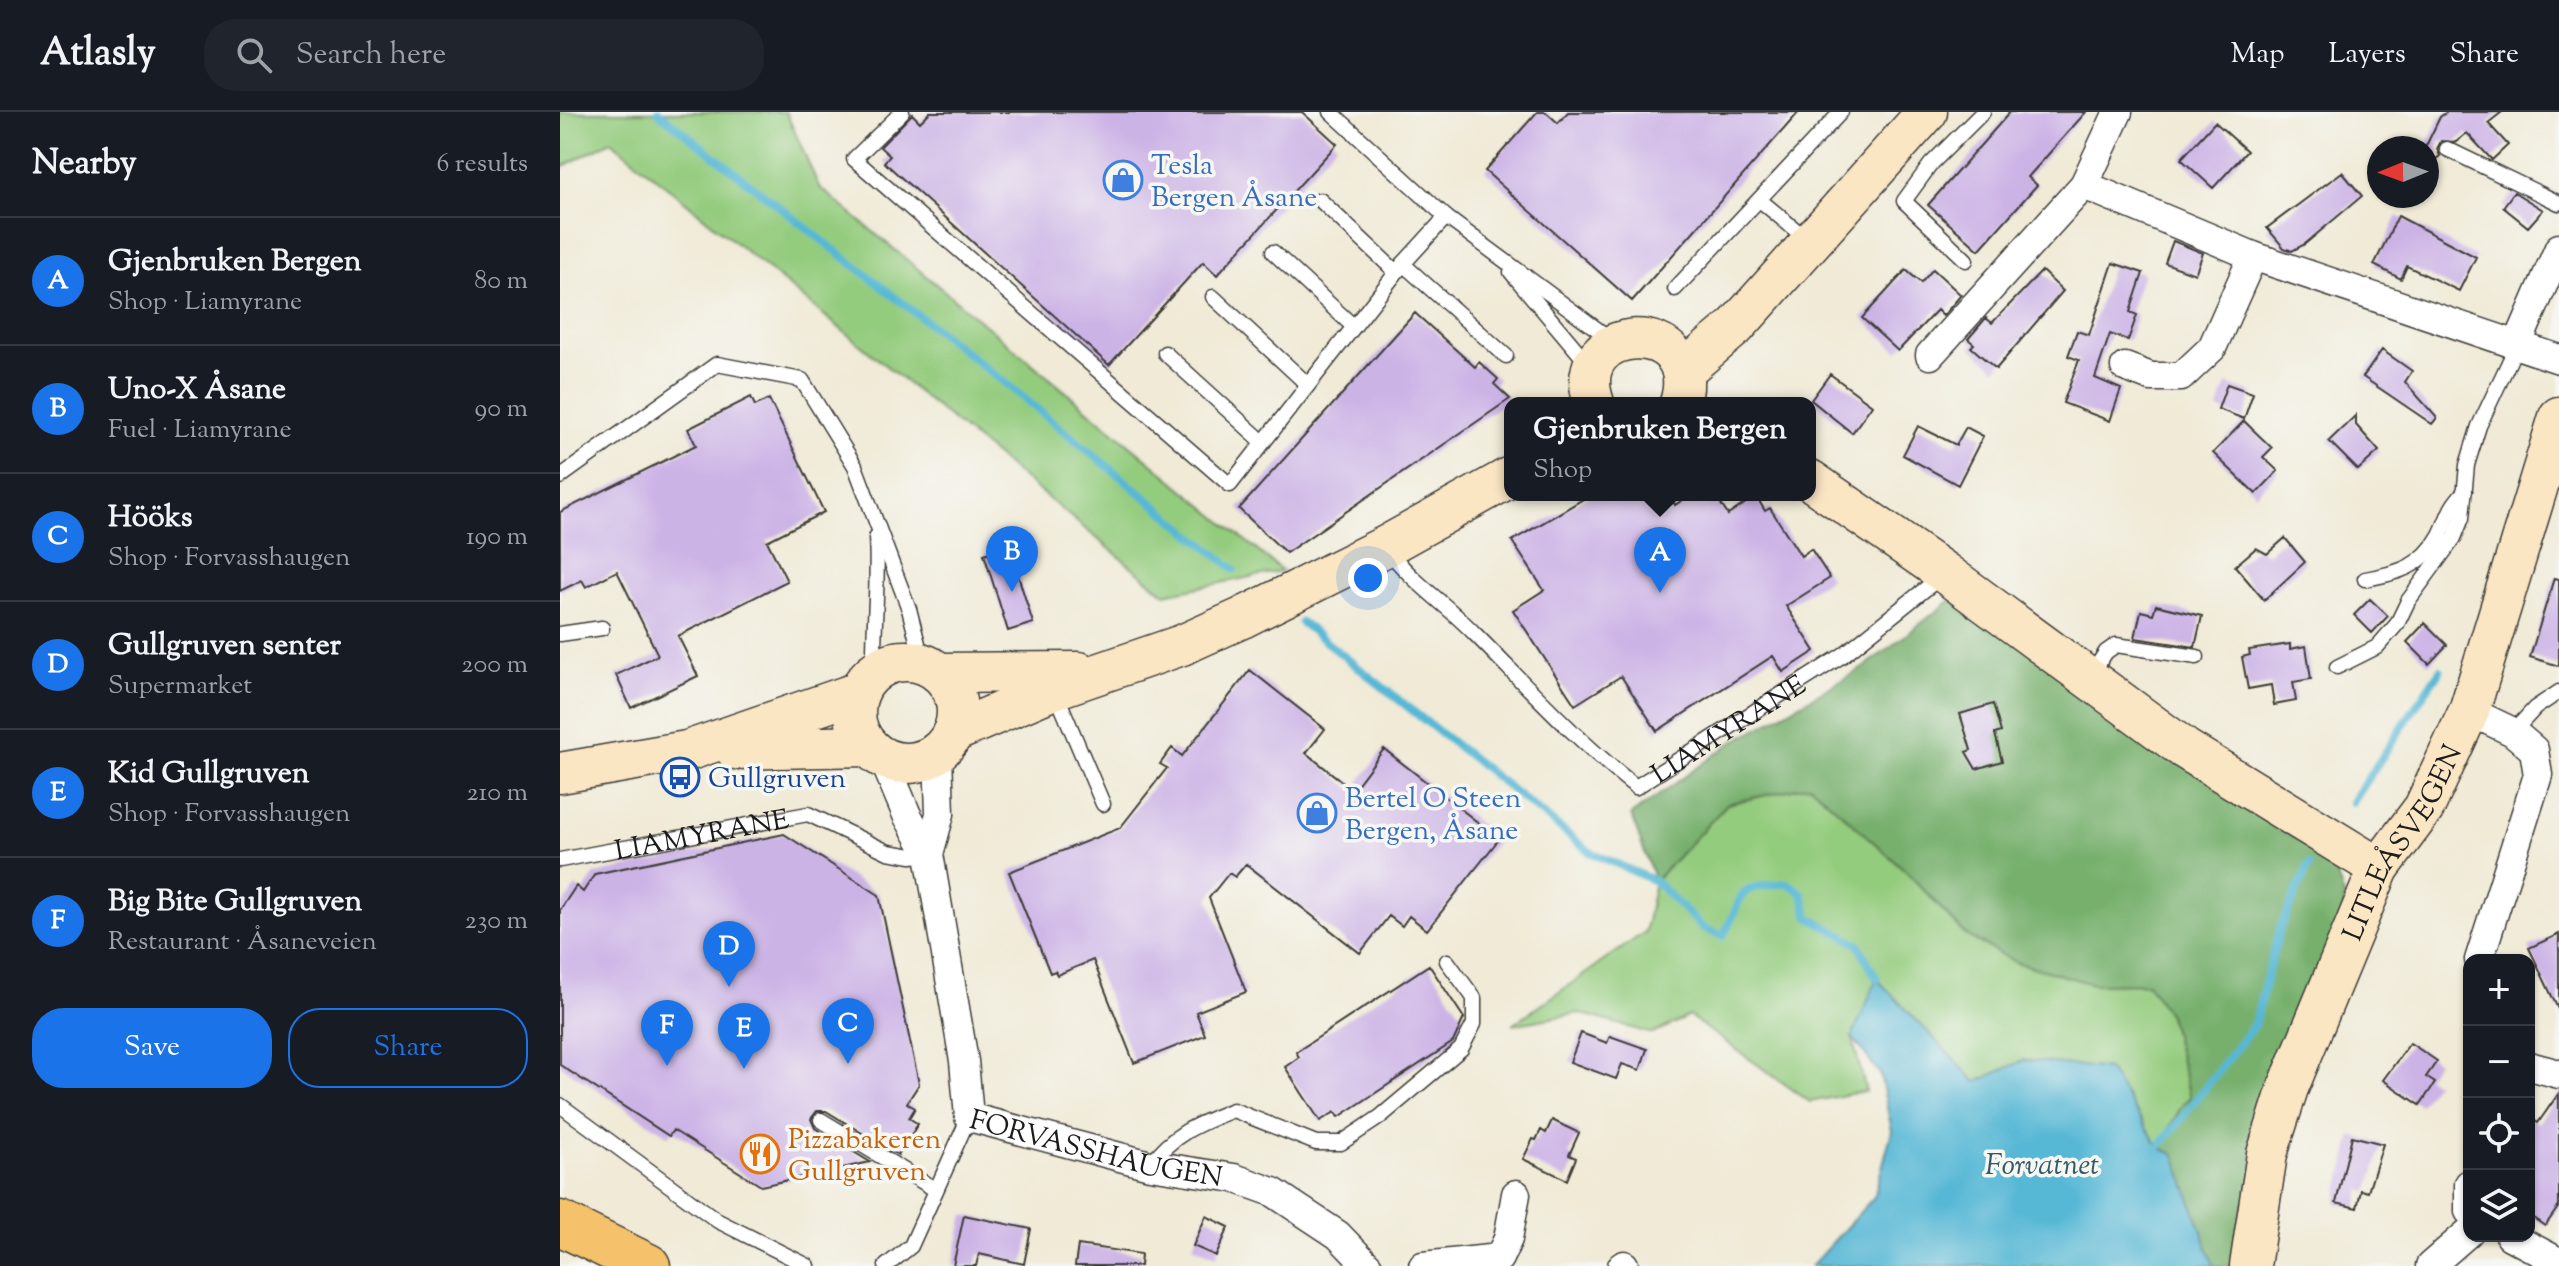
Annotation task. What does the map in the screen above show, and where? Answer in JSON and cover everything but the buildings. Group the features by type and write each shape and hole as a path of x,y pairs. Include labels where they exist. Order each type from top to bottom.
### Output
{"highway":[{"path":"560,1223 648,1266"}],"main road":[{"path":"1594,382 1638,337 1682,382 1927,112"},
{"name":"LITLEÅSVEGEN","path":"2250,1266 2267,1154 2288,1088 2379,868 2424,808 2469,711 2559,417"},
{"path":"560,773 687,751 875,752 911,763 1054,682 1182,645 1386,546 1494,484"},
{"path":"1816,484 1945,573 2185,749 2379,868"},
{"path":"687,751 866,682 897,661 932,668 1009,671 1054,682"},
{"path":"932,668 956,700 946,742"},
{"path":"866,682 855,721 875,752"}],"street":[{"path":"1930,355 2084,185 2118,112"},
{"path":"2084,185 2253,256 2559,359"},
{"path":"2518,343 2559,248"},
{"path":"2125,367 2151,377 2181,377 2212,348 2253,256"},
{"path":"2469,711 2513,732 2534,750 2538,775 2481,954"},
{"name":"FORVASSHAUGEN","path":"929,854 940,814 946,742"},
{"name":"FORVASSHAUGEN","path":"875,752 929,854 964,1061 969,1117 1150,1165 1234,1178 1273,1192 1338,1235 1371,1266"},
{"path":"2535,1068 2559,1074"},
{"path":"1423,1266 1499,1258 1508,1239 1516,1194"},
{"path":"2430,1266 2463,1237"},
{"path":"2521,1242 2559,1262"}],"lane":[{"path":"902,112 854,159 1230,485 1399,268 1446,217"},
{"path":"1331,112 1446,217 1501,259 1594,382"},
{"path":"1675,289 1761,201 1841,112"},
{"path":"1966,260 1904,201 1931,164 1983,112"},
{"path":"2447,149 2559,203"},
{"path":"1320,200 1506,356"},
{"path":"1761,201 1811,243"},
{"path":"1273,252 1353,326"},
{"path":"1501,259 1594,382"},
{"path":"1213,297 1308,385"},
{"path":"2337,667 2377,647 2397,624 2408,601 2454,538 2462,518 2467,465 2479,426 2518,343"},
{"path":"1165,353 1263,442"},
{"path":"560,477 717,364 802,380 855,466 932,668"},
{"path":"2365,579 2398,574 2418,565 2440,534 2448,508 2465,491"},
{"path":"866,682 879,592 876,525"},
{"name":"LIAMYRANE","path":"1386,546 1401,568 1474,633 1566,730 1636,787 1843,655 1945,573"},
{"path":"560,634 602,628"},
{"path":"2089,679 2106,652 2116,645 2197,657"},
{"path":"1054,682 1103,804"},
{"path":"2513,732 2535,708 2559,692"},
{"name":"LIAMYRANE","path":"560,860 808,814 888,852 912,856 929,854"},
{"path":"1150,1165 1165,1145 1185,1129 1233,1110 1316,1143 1341,1143 1380,1117 1461,1049 1474,1024 1474,998 1447,961"},
{"path":"560,1105 718,1221 808,1266"},
{"path":"886,1266 911,1246 969,1117"},
{"path":"821,1120 936,1190"}],"green space":[{"path":"560,112 786,112 819,187 1282,571 1165,594 611,141 560,168"},
{"path":"1954,598 2333,865 2344,896 2343,924 2235,1266 2214,1266 2175,1156 2159,1147 2182,1105 2190,1097 2169,1015 2147,983 2093,984 2015,962 1965,934 1906,871 1810,785 1727,804 1655,881 1631,815 1730,744 1863,668"},
{"path":"1810,785 1906,871 1965,935 2015,962 2093,984 2147,983 2169,1015 2190,1097 2159,1147 2108,1069 2024,1060 1976,1083 1852,1037 1866,1091 1810,1102 1689,1016 1653,1034 1579,1013 1512,1025 1645,932 1655,881 1727,804"}],"water":[{"name":"Forvatnet","path":"1877,979 1976,1082 2024,1060 2108,1069 2159,1147 2175,1155 2214,1266 1811,1266 1874,1197 1892,1131 1880,1074 1852,1037"}],"waterway":[{"path":"658,112 1005,383 1234,569"},
{"path":"1301,622 1590,852 1655,881 1703,928 1723,936 1739,901 1748,890 1788,883 1802,893 1809,917 1858,944 1877,979"},
{"path":"2352,802 2440,670"},
{"path":"2159,1147 2254,1025 2279,931 2309,865"}],"place":[{"name":"Tesla Bergen Åsane","path":"1123,180"},
{"name":"Uno-X Åsane","path":"1012,592"},
{"name":"Gjenbruken Bergen","path":"1660,593"},
{"name":"Gullgruven","path":"680,777"},
{"name":"Bertel O Steen Bergen, Åsane","path":"1317,813"},
{"name":"Gullgruven senter","path":"729,987"},
{"name":"Hööks","path":"848,1064"},
{"name":"Big Bite Gullgruven","path":"667,1066"},
{"name":"Kid Gullgruven","path":"744,1069"},
{"name":"Pizzabakeren Gullgruven","path":"760,1154"}]}
